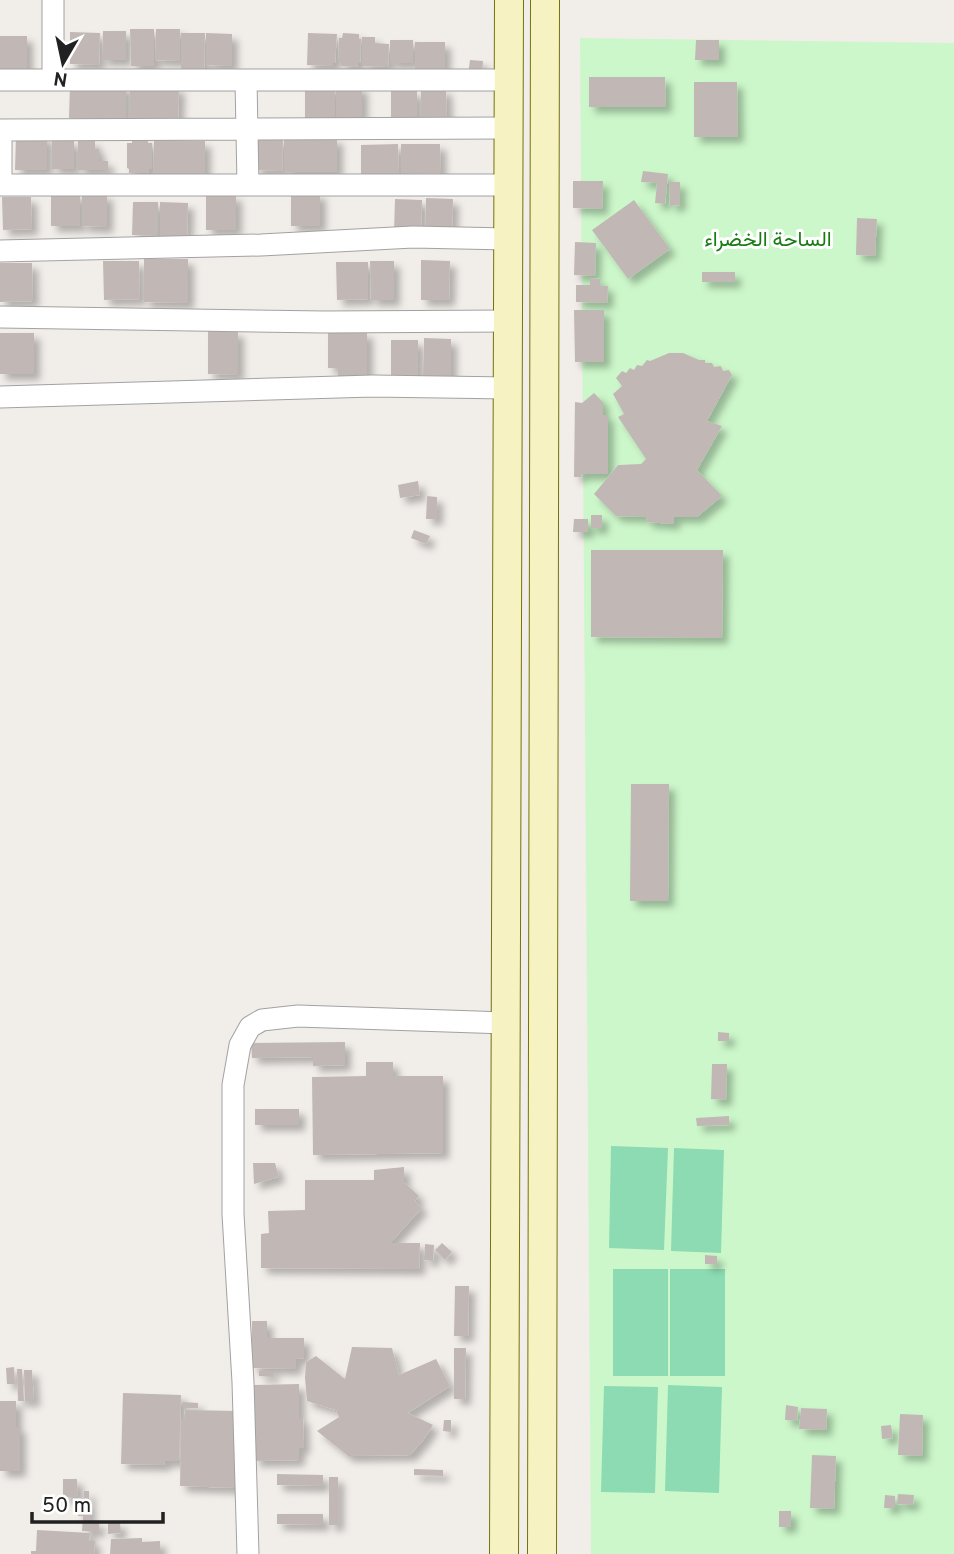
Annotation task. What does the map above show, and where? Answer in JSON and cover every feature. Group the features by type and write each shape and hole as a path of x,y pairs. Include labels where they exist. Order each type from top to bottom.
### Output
{"street":[{"path":"53,0 53,80"},
{"path":"504,1554 509,0"},
{"path":"542,1554 545,0"},
{"path":"0,80 509,80"},
{"path":"246,80 248,185"},
{"path":"508,128 1,130 0,185 508,185"},
{"path":"0,251 261,245 413,237 508,239"},
{"path":"0,317 324,323 508,321"},
{"path":"0,397 373,386 508,388"},
{"path":"248,1554 243,1382 233,1214 233,1085 240,1045 250,1027 262,1020 298,1016 506,1023"}],"green space":[{"name":"الساحة الخضراء","path":"580,38 954,43 954,1554 591,1554"},
{"path":"611,1146 668,1148 664,1250 609,1248"},
{"path":"674,1148 724,1150 721,1253 671,1251"},
{"path":"613,1269 668,1269 668,1376 613,1376"},
{"path":"670,1269 725,1269 725,1376 670,1376"},
{"path":"668,1385 722,1387 719,1493 665,1491"},
{"path":"604,1386 658,1387 655,1493 601,1492"}],"building":[{"path":"130,29 154,29 154,66 131,66"},
{"path":"156,29 180,29 180,61 155,60"},
{"path":"103,31 126,31 126,60 102,60"},
{"path":"70,32 100,33 99,65 70,64"},
{"path":"181,33 205,33 204,70 181,69"},
{"path":"206,33 232,34 232,66 206,65"},
{"path":"308,33 337,34 333,66 307,65"},
{"path":"343,33 359,34 360,63 357,67 341,66 341,62 338,62 339,38 342,38"},
{"path":"0,36 27,36 27,73 0,73"},
{"path":"362,37 375,37 375,43 389,44 388,67 362,66"},
{"path":"390,40 413,40 413,63 390,63"},
{"path":"696,40 719,40 719,60 695,60"},
{"path":"415,42 445,42 445,73 415,73"},
{"path":"470,60 483,61 482,76 468,75"},
{"path":"589,77 665,77 666,107 589,107"},
{"path":"694,82 737,82 738,137 694,137"},
{"path":"70,85 126,85 126,119 69,118"},
{"path":"130,86 179,87 178,120 130,119"},
{"path":"305,86 335,86 335,119 305,119"},
{"path":"336,86 362,86 362,118 336,118"},
{"path":"421,89 446,89 447,122 421,123"},
{"path":"391,91 417,91 417,123 391,123"},
{"path":"16,136 47,136 47,170 15,170"},
{"path":"52,138 74,141 74,169 52,169"},
{"path":"284,138 337,138 337,172 284,172"},
{"path":"255,139 283,139 282,171 254,170"},
{"path":"132,140 148,140 148,143 152,143 152,169 149,169 149,173 129,173 127,143 132,143"},
{"path":"154,140 205,141 205,174 153,174"},
{"path":"78,141 95,141 95,149 99,149 99,161 108,161 108,170 78,170"},
{"path":"398,144 399,174 361,175 361,145"},
{"path":"401,144 440,144 441,173 401,174"},
{"path":"643,171 668,174 665,204 655,203 657,183 641,182"},
{"path":"573,181 603,181 602,209 573,208"},
{"path":"669,182 680,182 680,205 670,206"},
{"path":"291,193 320,193 320,226 291,226"},
{"path":"51,194 80,194 80,226 51,226"},
{"path":"82,194 107,194 107,227 82,226"},
{"path":"206,195 236,195 236,230 206,230"},
{"path":"2,197 31,197 32,229 3,230"},
{"path":"426,198 453,199 452,233 425,232"},
{"path":"395,199 422,200 421,234 394,233"},
{"path":"634,200 670,249 628,279 592,230"},
{"path":"133,202 158,202 158,236 132,235"},
{"path":"160,202 188,203 187,236 160,236"},
{"path":"857,218 877,219 875,256 856,255"},
{"path":"575,242 596,243 595,276 574,275"},
{"path":"144,259 188,259 188,303 144,302"},
{"path":"421,260 450,261 449,300 421,300"},
{"path":"103,261 139,261 140,299 104,300"},
{"path":"370,261 394,261 394,300 371,300"},
{"path":"336,262 368,262 368,299 337,300"},
{"path":"0,263 32,263 33,301 0,302"},
{"path":"702,272 735,272 735,282 702,282"},
{"path":"590,278 600,279 600,286 608,286 607,303 576,302 576,285 590,285"},
{"path":"574,310 604,310 604,362 575,362"},
{"path":"208,331 238,331 238,375 208,374"},
{"path":"328,332 367,332 367,379 338,379 338,368 328,368"},
{"path":"0,333 34,333 34,374 0,374"},
{"path":"424,338 451,339 451,378 423,378"},
{"path":"391,340 418,340 418,378 391,378"},
{"path":"669,353 683,353 705,360 705,363 712,363 714,367 721,366 723,371 729,370 732,375 707,421 722,426 697,470 722,496 697,517 674,517 674,524 646,522 647,517 616,516 594,494 618,465 641,464 646,459 618,417 624,414 613,394 622,386 616,378 622,371 626,373 630,368 634,370 637,365 642,366 647,360"},
{"path":"594,393 603,402 603,415 608,415 608,474 581,474 581,477 574,477 575,402 582,403"},
{"path":"418,481 420,495 400,498 398,485"},
{"path":"427,496 437,497 437,519 426,519"},
{"path":"591,515 602,515 602,528 591,528"},
{"path":"574,519 588,519 588,532 573,532"},
{"path":"414,530 430,536 426,544 411,538"},
{"path":"591,550 723,550 722,638 591,637"},
{"path":"631,784 669,784 668,901 630,901"},
{"path":"718,1032 729,1033 729,1041 718,1041"},
{"path":"345,1042 345,1065 313,1066 313,1057 252,1058 251,1043"},
{"path":"366,1062 393,1062 393,1076 443,1076 443,1153 313,1155 312,1077 366,1076"},
{"path":"712,1064 727,1064 726,1100 711,1099"},
{"path":"255,1109 299,1109 299,1125 255,1125"},
{"path":"729,1116 729,1125 697,1126 696,1118"},
{"path":"253,1163 275,1163 279,1177 254,1184"},
{"path":"404,1167 404,1182 419,1196 415,1201 422,1208 390,1243 420,1243 419,1269 261,1268 261,1234 269,1233 268,1211 305,1210 305,1180 374,1180 374,1170"},
{"path":"442,1243 452,1252 445,1260 435,1250"},
{"path":"425,1244 434,1245 433,1261 424,1260"},
{"path":"705,1255 717,1256 717,1264 705,1264"},
{"path":"455,1286 469,1286 468,1336 454,1336"},
{"path":"252,1321 267,1321 267,1338 304,1338 304,1358 296,1359 296,1369 252,1368"},
{"path":"352,1347 392,1348 399,1375 436,1359 450,1386 408,1413 433,1425 410,1455 348,1456 317,1431 339,1417 336,1410 307,1401 306,1362 316,1356 345,1379"},
{"path":"454,1348 466,1348 465,1399 454,1399"},
{"path":"14,1367 15,1384 7,1384 6,1368"},
{"path":"17,1369 22,1369 24,1401 18,1401"},
{"path":"24,1370 32,1370 34,1401 25,1401"},
{"path":"259,1371 273,1371 273,1377 259,1376"},
{"path":"299,1384 299,1418 303,1418 304,1448 299,1448 299,1460 254,1461 253,1385"},
{"path":"123,1393 181,1395 179,1461 165,1461 164,1465 121,1464"},
{"path":"0,1401 16,1401 16,1427 20,1427 20,1471 0,1471"},
{"path":"183,1402 198,1403 198,1408 183,1408"},
{"path":"786,1405 798,1407 797,1421 785,1420"},
{"path":"801,1408 827,1409 826,1430 799,1429"},
{"path":"185,1410 238,1411 237,1488 180,1486 181,1419 184,1419"},
{"path":"900,1414 923,1415 922,1456 898,1455"},
{"path":"444,1420 451,1420 451,1432 443,1431"},
{"path":"891,1425 893,1438 882,1439 881,1426"},
{"path":"812,1455 836,1456 834,1509 810,1508"},
{"path":"414,1469 443,1470 443,1476 414,1475"},
{"path":"277,1474 323,1475 323,1486 277,1485"},
{"path":"329,1477 338,1477 338,1525 329,1525"},
{"path":"63,1479 77,1479 78,1497 63,1497"},
{"path":"84,1491 89,1491 90,1522 99,1522 99,1531 82,1531 83,1516 78,1516 78,1502 84,1502"},
{"path":"898,1494 914,1495 913,1505 897,1504"},
{"path":"885,1495 895,1496 895,1508 884,1508"},
{"path":"779,1511 791,1511 791,1527 779,1527"},
{"path":"277,1514 323,1514 323,1525 277,1524"},
{"path":"120,1522 121,1533 108,1534 108,1523"},
{"path":"37,1530 90,1533 89,1541 95,1541 94,1554 31,1554 31,1551 36,1551"},
{"path":"142,1538 142,1542 160,1541 160,1554 110,1554 111,1539"}]}
